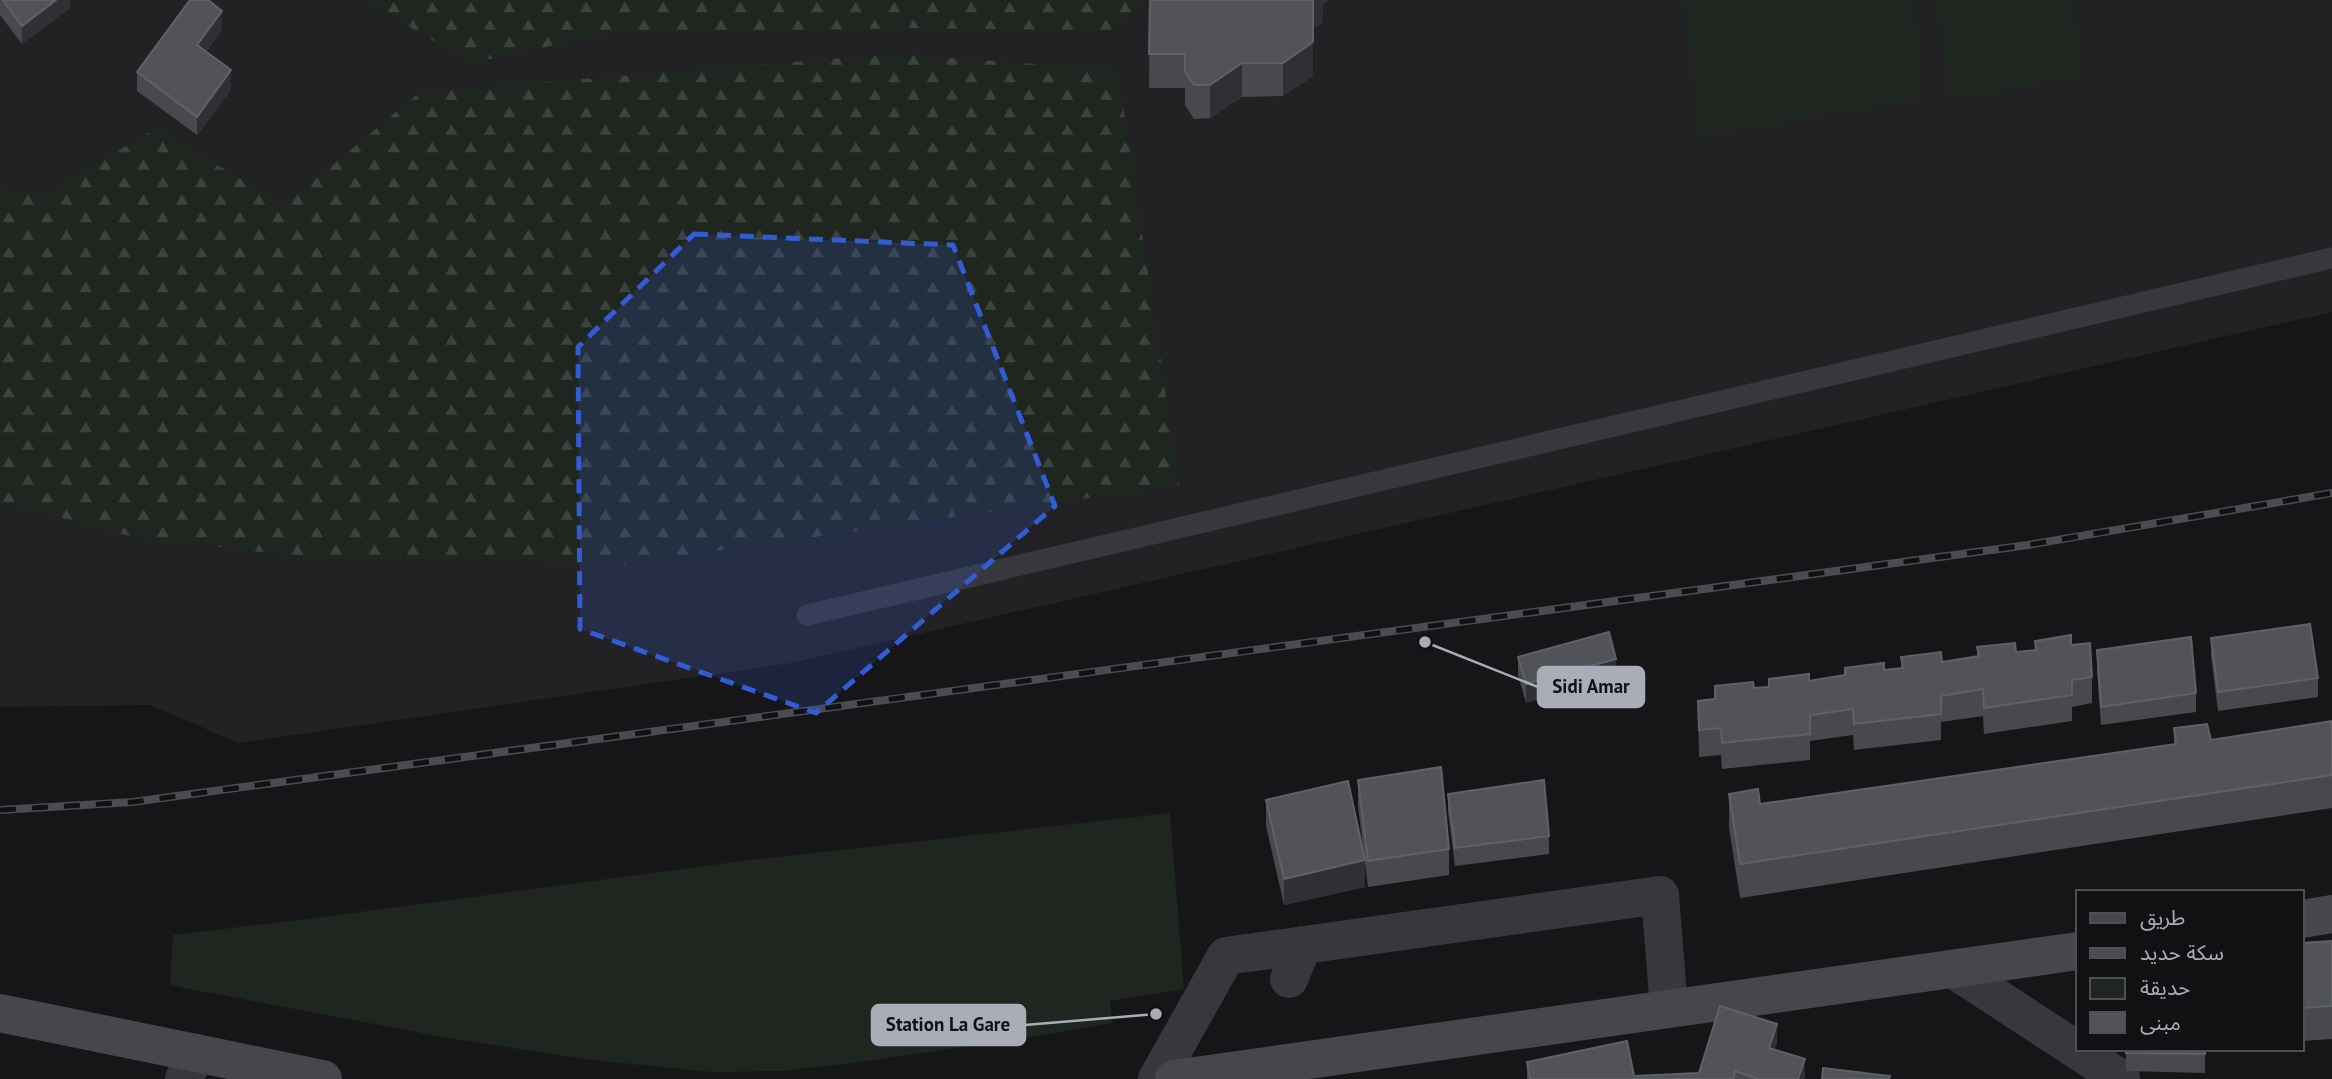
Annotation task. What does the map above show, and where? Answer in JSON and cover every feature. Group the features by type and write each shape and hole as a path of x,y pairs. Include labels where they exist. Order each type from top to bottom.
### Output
{"street":[{"path":"1157,1079 1226,956 1296,962 1520,927 1660,895 1669,1008"},
{"path":"2304,919 2332,914"},
{"path":"1174,1079 2076,951"},
{"path":"1953,969 2076,1050"},
{"path":"1735,999 1736,1039"},
{"path":"0,1013 190,1066 323,1079"},
{"path":"2078,1051 2121,1079"}],"lane":[{"path":"807,615 2332,258"}],"highlighted area":[{"path":"694,234 953,245 1055,506 816,713 580,629 578,347"}],"shaded area":[{"path":"0,0 2332,0 2332,312 791,663 239,743 150,705 0,707"}],"green space":[{"path":"364,0 1140,0 1140,7 1108,31 913,28 607,34 471,63"},
{"path":"1684,0 1912,0 1924,99 1699,137"},
{"path":"1938,0 2072,0 2081,78 1949,99"},
{"path":"894,54 1118,70 1179,485 626,564 293,556 130,536 0,501 0,187 39,197 157,128 284,206 420,92"},
{"path":"1170,813 1184,989 1110,1001 1112,1023 1020,1039 780,1071 712,1072 591,1060 448,1038 170,984 173,935 750,860"}],"building":[{"path":"3,0 56,0 22,26"},
{"path":"190,0 208,0 222,11 197,45 231,70 197,117 137,72"},
{"path":"1150,0 1313,0 1313,42 1283,63 1242,63 1210,85 1194,85 1185,72 1185,54 1149,54"},
{"path":"2310,624 2318,678 2218,692 2211,638"},
{"path":"1609,632 1616,659 1526,684 1518,657"},
{"path":"2071,635 2071,645 2090,643 2092,677 2072,680 2072,695 1984,708 1983,689 1941,696 1941,714 1854,724 1853,709 1810,715 1810,734 1722,743 1721,728 1699,730 1698,701 1715,699 1715,686 1753,682 1754,688 1769,687 1769,679 1809,674 1809,681 1845,675 1845,668 1884,663 1884,670 1903,668 1901,657 1941,652 1942,662 1979,656 1977,647 2015,643 2016,652 2036,650 2035,641"},
{"path":"2191,637 2196,693 2101,707 2097,650"},
{"path":"2332,721 2332,775 1740,864 1729,794 1758,789 1760,804 2176,744 2174,728 2207,724 2211,740"},
{"path":"1441,767 1449,849 1368,861 1358,780"},
{"path":"1544,780 1549,836 1455,848 1448,794"},
{"path":"1348,781 1365,860 1284,879 1266,800"},
{"path":"2332,941 2332,1006 2304,1008 2304,943"},
{"path":"1720,1006 1777,1024 1769,1048 1805,1059 1798,1079 1758,1079 1735,1071 1733,1079 1530,1079 1527,1062 1627,1041 1634,1076 1699,1073"},
{"path":"2126,1051 2205,1051 2205,1054"},
{"path":"1823,1068 1890,1076 1889,1079 1822,1079"}],"railway":[{"path":"0,810 133,802 2028,545 2332,493"}],"place":[{"name":"Sidi Amar","path":"1425,642"},
{"name":"Station La Gare","path":"1156,1014"}]}
